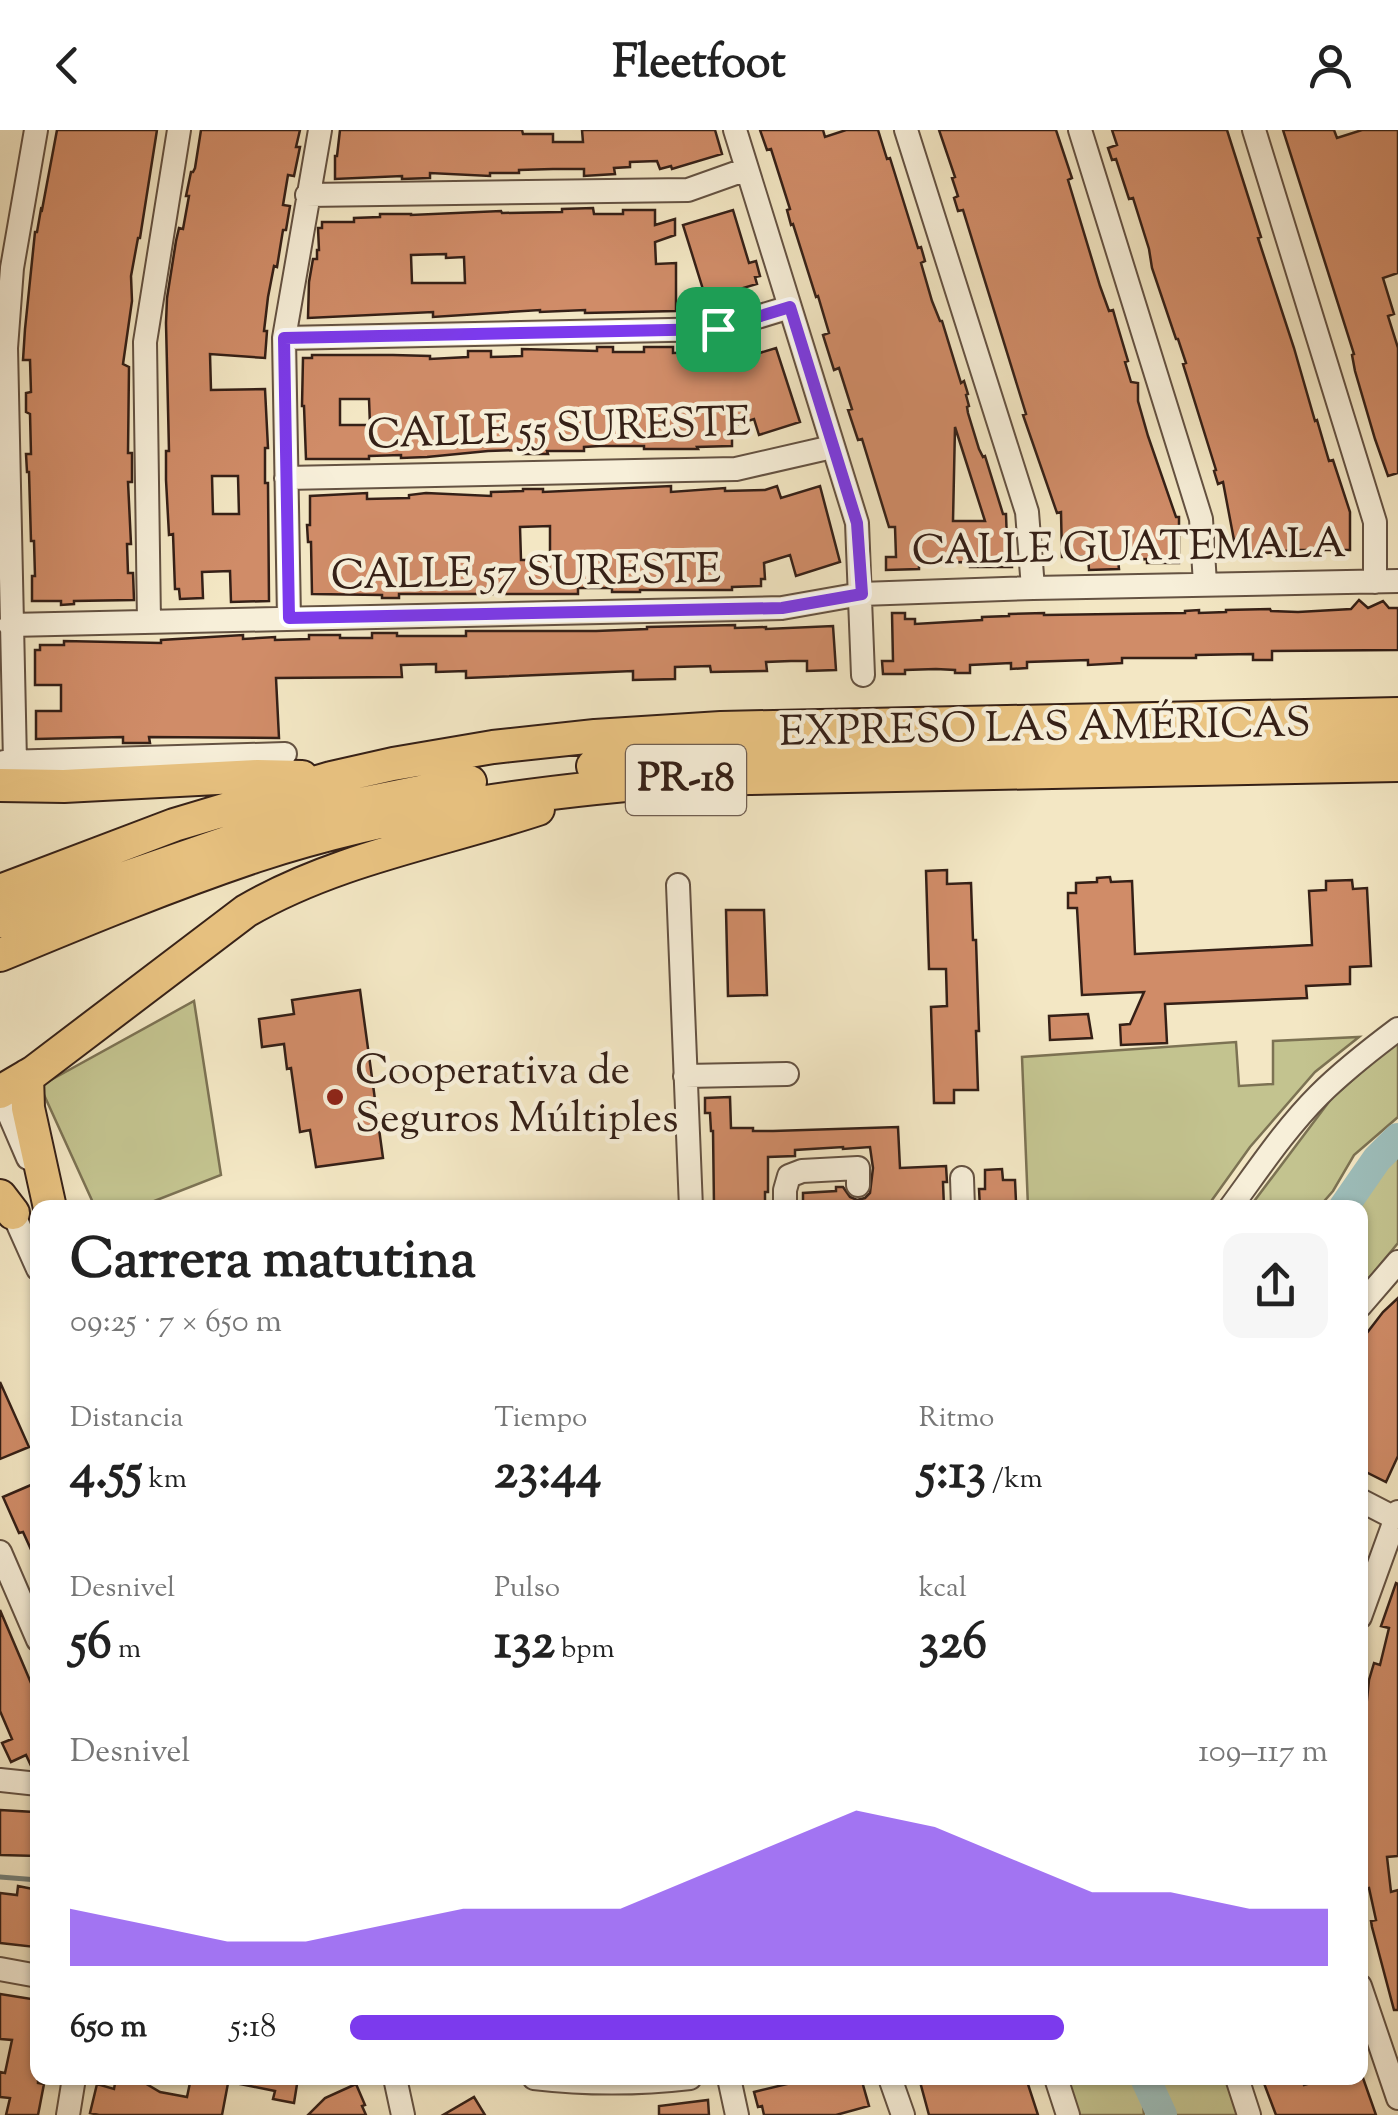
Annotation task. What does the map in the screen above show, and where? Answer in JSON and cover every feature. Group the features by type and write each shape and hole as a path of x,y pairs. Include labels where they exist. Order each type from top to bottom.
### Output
{"highway":[{"name":"EXPRESO LAS AMÉRICAS","path":"0,891 174,825 331,778 492,748 670,731 1398,714"},
{"path":"0,921 131,874 336,809 494,778 726,754 1398,740"},
{"name":"EXPRESO LAS AMÉRICAS","path":"0,955 276,850 370,824 492,800 697,779 1398,765"},
{"path":"5,770 64,786"},
{"path":"0,798 64,786 257,776 331,778"},
{"path":"48,1200 28,1108 9,1087 246,911 306,881 608,786"},
{"path":"0,934 131,874"}],"street":[{"path":"36,130 12,268 6,348 10,624 5,770 285,754"},
{"path":"149,622 145,342 179,130"},
{"path":"289,618 284,338 320,130"},
{"path":"735,130 857,523 863,675"},
{"path":"906,130 1027,512 1032,588"},
{"path":"1080,130 1201,519 1205,584"},
{"path":"1254,130 1375,522 1386,582"},
{"path":"308,195 688,190 747,169"},
{"path":"284,338 718,329 790,307"},
{"name":"CALLE 55 SURESTE","path":"286,478 736,469 832,447"},
{"name":"CALLE GUATEMALA","path":"862,594 1386,582"},
{"name":"CALLE 57 SURESTE","path":"10,624 782,608 862,594"},
{"path":"678,885 690,1200"},
{"path":"1236,1200 1318,1096 1398,1029"},
{"path":"686,1076 787,1074"},
{"path":"785,1200 789,1176 802,1171 858,1177"},
{"path":"962,1178 963,1200"},
{"path":"4,1198 30,1252"},
{"path":"1368,1297 1398,1262"},
{"path":"1368,1503 1396,1515 1368,1594"},
{"path":"0,1552 30,1621"},
{"path":"0,1780 30,1783"},
{"path":"0,1968 30,1974"},
{"path":"1368,2010 1398,2098"},
{"path":"68,2115 73,2085"},
{"path":"397,2085 403,2115"},
{"path":"731,2085 737,2115"},
{"path":"892,2085 903,2115"},
{"path":"1058,2085 1068,2115"},
{"path":"1239,2085 1249,2115"}],"green space":[{"path":"194,1001 221,1175 157,1200 92,1200 40,1086"},
{"path":"1359,1037 1315,1072 1250,1147 1212,1200 1028,1200 1022,1057 1236,1042 1239,1086 1273,1084 1273,1041"},
{"path":"1398,1040 1398,1117 1354,1155 1325,1200 1255,1200 1331,1099"},
{"path":"1398,1155 1398,1243 1368,1279 1368,1200 1361,1200"},
{"path":"1068,2085 1142,2085 1144,2115 1079,2115"},
{"path":"1160,2085 1235,2085 1250,2115 1175,2115"}],"building":[{"path":"57,130 157,130 131,276 132,301 123,364 129,367 128,453 132,453 132,482 128,482 131,544 127,544 134,600 74,601 61,605 61,601 32,601 34,541 26,454 31,454 30,414 26,412 26,393 31,392 30,360 23,360 35,232"},
{"path":"201,130 300,130 294,176 288,175 283,205 290,206 286,230 268,297 265,358 210,354 211,390 265,389 269,601 231,602 230,571 202,572 203,598 180,599 179,589 175,589 166,480 167,298 176,241 179,228 183,229 186,196","holes":["212,476 238,476 239,514 213,514"]},
{"path":"340,130 522,130 523,134 553,134 553,142 583,142 582,130 715,130 722,154 672,169 660,169 657,161 630,162 630,167 614,168 615,174 584,176 584,169 553,169 490,176 430,173 430,178 335,179"},
{"path":"760,130 823,130 825,137 846,130 878,130 918,248 921,247 925,261 921,263 932,301 961,383 964,381 979,449 1006,514 1012,567 970,567 970,562 919,563 919,569 886,570 886,557 896,557 895,527 889,527 862,439 858,440 848,410 852,409 839,368 834,370 823,335 829,333 818,296 791,225 787,210 790,209 771,149 767,150","holes":["955,427 985,521 953,521"]},
{"path":"939,130 1056,130 1100,286 1109,311 1113,310 1131,382 1138,383 1138,401 1148,436 1179,517 1179,563 1118,560 1119,569 1089,570 1088,556 1062,557 1061,512 1057,513 1023,415 1026,414 963,210 958,211 954,198 958,196 952,178 955,177"},
{"path":"1112,130 1227,130 1315,421 1350,512 1350,550 1237,556 1223,482 1218,484 1183,364 1186,363 1152,268 1133,198 1129,199 1116,159 1112,160 1108,148 1117,145"},
{"path":"1283,130 1334,130 1337,138 1362,130 1398,130 1398,273 1383,278 1394,314 1388,316 1398,348 1398,473 1388,476 1375,439 1355,371 1354,354"},
{"path":"593,208 594,214 655,210 655,225 675,219 675,235 655,242 656,264 676,263 676,311 540,310 433,317 433,312 308,318 309,282 322,222 354,222 354,218 380,214","holes":["446,254 446,258 464,257 465,283 412,283 411,255"]},
{"path":"733,210 749,263 756,261 760,276 755,277 757,284 706,299 683,225"},
{"path":"597,347 613,347 613,352 644,352 644,347 673,347 673,353 726,355 727,363 776,348 800,422 759,435 754,419 732,426 732,446 698,449 600,446 584,447 584,451 547,451 548,454 523,454 523,450 427,457 306,459 303,358 393,355 430,359 468,357 468,351 491,351 491,357 522,356 522,349 597,351","holes":["340,399 369,399 370,425 340,425"]},
{"path":"671,486 671,492 765,490 777,486 781,498 820,486 840,562 796,576 790,555 764,563 765,579 761,579 761,586 732,590 612,592 612,588 578,588 578,594 399,594 399,598 312,594 307,525 310,496 367,493 367,499 409,498 426,493 491,496 491,492 523,489 543,492","holes":["550,526 550,560 521,560 520,527"]},
{"path":"1359,600 1368,608 1383,601 1389,608 1398,608 1398,650 1272,651 1272,660 1253,660 1253,654 1122,658 1122,663 1088,665 1088,660 1027,662 1027,668 1011,669 1011,663 970,665 970,673 936,669 883,674 882,661 893,661 892,613 905,613 905,619 915,619 915,624 982,620 1009,614 1270,609 1298,612 1351,609"},
{"path":"735,625 766,629 833,626 836,670 807,671 807,661 766,662 767,671 711,672 710,666 675,667 675,679 633,680 633,671 466,678 466,671 436,672 436,664 401,665 402,677 276,678 279,738 149,737 150,743 123,743 123,737 36,739 36,711 61,711 61,685 35,685 35,650 40,650 40,645 64,645 64,641 161,643 243,635 243,639 275,640 309,639 309,635 372,638 372,633 466,636 466,631"},
{"path":"947,870 947,884 971,883 976,940 978,1090 954,1090 954,1103 934,1103 931,1007 947,1006 946,969 929,969 926,871"},
{"path":"1110,877 1111,882 1132,881 1135,954 1312,945 1309,891 1326,890 1326,881 1352,880 1353,889 1367,888 1371,966 1350,967 1350,984 1306,986 1307,998 1165,1004 1167,1043 1121,1045 1120,1025 1130,1024 1144,992 1082,995 1077,908 1068,908 1068,893 1076,893 1076,883"},
{"path":"726,910 764,910 767,995 728,996"},
{"name":"Cooperativa de Seguros Múltiples","path":"360,990 383,1158 316,1167 310,1130 300,1132 284,1044 262,1047 259,1019 294,1014 292,1000"},
{"path":"1088,1014 1092,1038 1050,1040 1049,1016"},
{"path":"730,1097 731,1128 773,1131 898,1127 900,1168 946,1166 944,1200 857,1200 870,1193 870,1147 843,1147 795,1150 795,1156 768,1157 765,1200 714,1200 713,1131 710,1113 705,1113 705,1098"},
{"path":"1002,1169 1003,1180 1015,1180 1016,1200 980,1200 979,1189 985,1189 985,1170"},
{"path":"843,1187 857,1200 803,1200 803,1193"},
{"path":"1398,1298 1398,1456 1386,1482 1368,1473 1368,1332"},
{"path":"0,1382 29,1447 0,1459"},
{"path":"30,1485 30,1547 23,1532 19,1533 3,1497"},
{"path":"1396,1583 1398,1856 1387,1857 1391,1892 1398,1890 1398,2010 1394,2010 1372,1927 1371,1921 1376,1920 1368,1888 1368,1690 1374,1663 1380,1665 1389,1628 1381,1626"},
{"path":"0,1610 30,1681 30,1764 26,1755 11,1762 2,1743 12,1739 0,1711"},
{"path":"0,1810 30,1812 30,1856 0,1855"},
{"path":"18,1886 30,1888 30,1946 0,1943 0,1893 17,1895"},
{"path":"0,1994 30,1999 30,2085 44,2085 38,2115 6,2115 10,2098 0,2097 0,2072 5,2073 12,2040 0,2039"},
{"path":"97,2085 114,2089 115,2085 148,2085 160,2092 187,2097 190,2085 228,2085 222,2115 90,2113"},
{"path":"245,2085 297,2085 294,2103 273,2099 275,2091"},
{"path":"356,2085 366,2115 308,2115 325,2098"},
{"path":"783,2085 863,2085 869,2106 836,2115 764,2115 754,2092"},
{"path":"921,2085 1028,2085 1038,2115 929,2115"},
{"path":"1265,2085 1365,2085 1376,2115 1276,2115"},
{"path":"474,2097 485,2115 443,2115"},
{"path":"708,2100 709,2115 659,2115 659,2106"}],"waterway":[{"path":"1349,1200 1377,1159 1398,1138"},
{"path":"0,1877 30,1879"},
{"path":"1148,2085 1162,2115"}],"place":[{"name":"Cooperativa de Seguros Múltiples","path":"335,1097"}],"route":[{"path":"790,307 857,523 862,594 782,608 289,618 284,338 718,329 790,307"}]}
